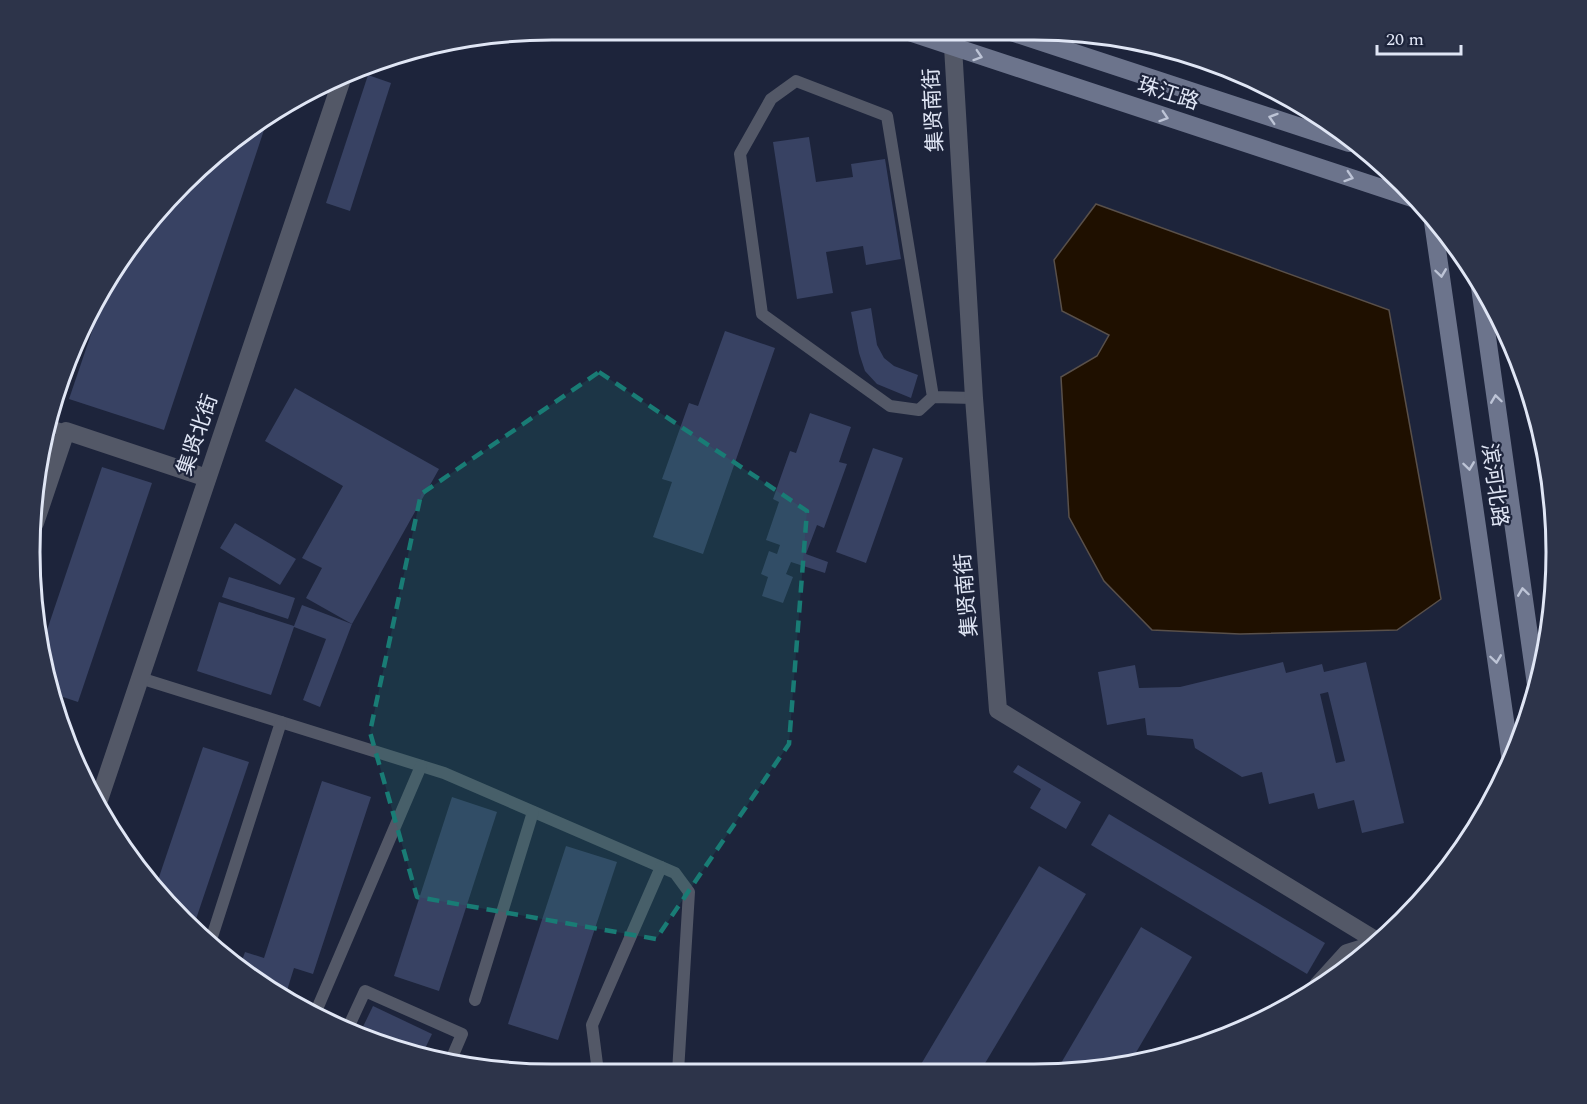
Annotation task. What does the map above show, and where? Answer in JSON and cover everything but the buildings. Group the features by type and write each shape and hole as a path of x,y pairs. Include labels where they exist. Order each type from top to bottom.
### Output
{"main road":[{"name":"珠江路","path":"956,40 1401,194"},
{"name":"珠江路","path":"1035,40 1336,139"},
{"name":"滨河北路","path":"1435,233 1509,746"},
{"name":"滨河北路","path":"1482,304 1533,666"}],"street":[{"name":"集贤南街","path":"953,40 974,398 998,710 1371,938"},
{"name":"集贤北街","path":"101,793 339,87"},
{"path":"47,471 58,428 207,478"},
{"path":"1336,965 1347,953 1355,950"}],"lane":[{"path":"933,397 887,116 796,81 771,99 740,154 762,314 890,406 919,410 933,397 974,398"},
{"path":"140,678 444,773 675,873 689,892 678,1064"},
{"path":"213,935 281,722"},
{"path":"319,1007 421,766"},
{"path":"475,1000 533,812"},
{"path":"597,1064 592,1025 661,867"},
{"path":"350,1022 365,991 462,1034 453,1054"}],"highlighted area":[{"path":"599,372 807,511 789,744 656,939 417,897 370,732 421,494"}],"shaded area":[{"path":"1096,204 1389,310 1441,599 1397,630 1240,634 1152,630 1104,581 1069,517 1061,377 1097,356 1109,335 1062,311 1054,260"}]}
